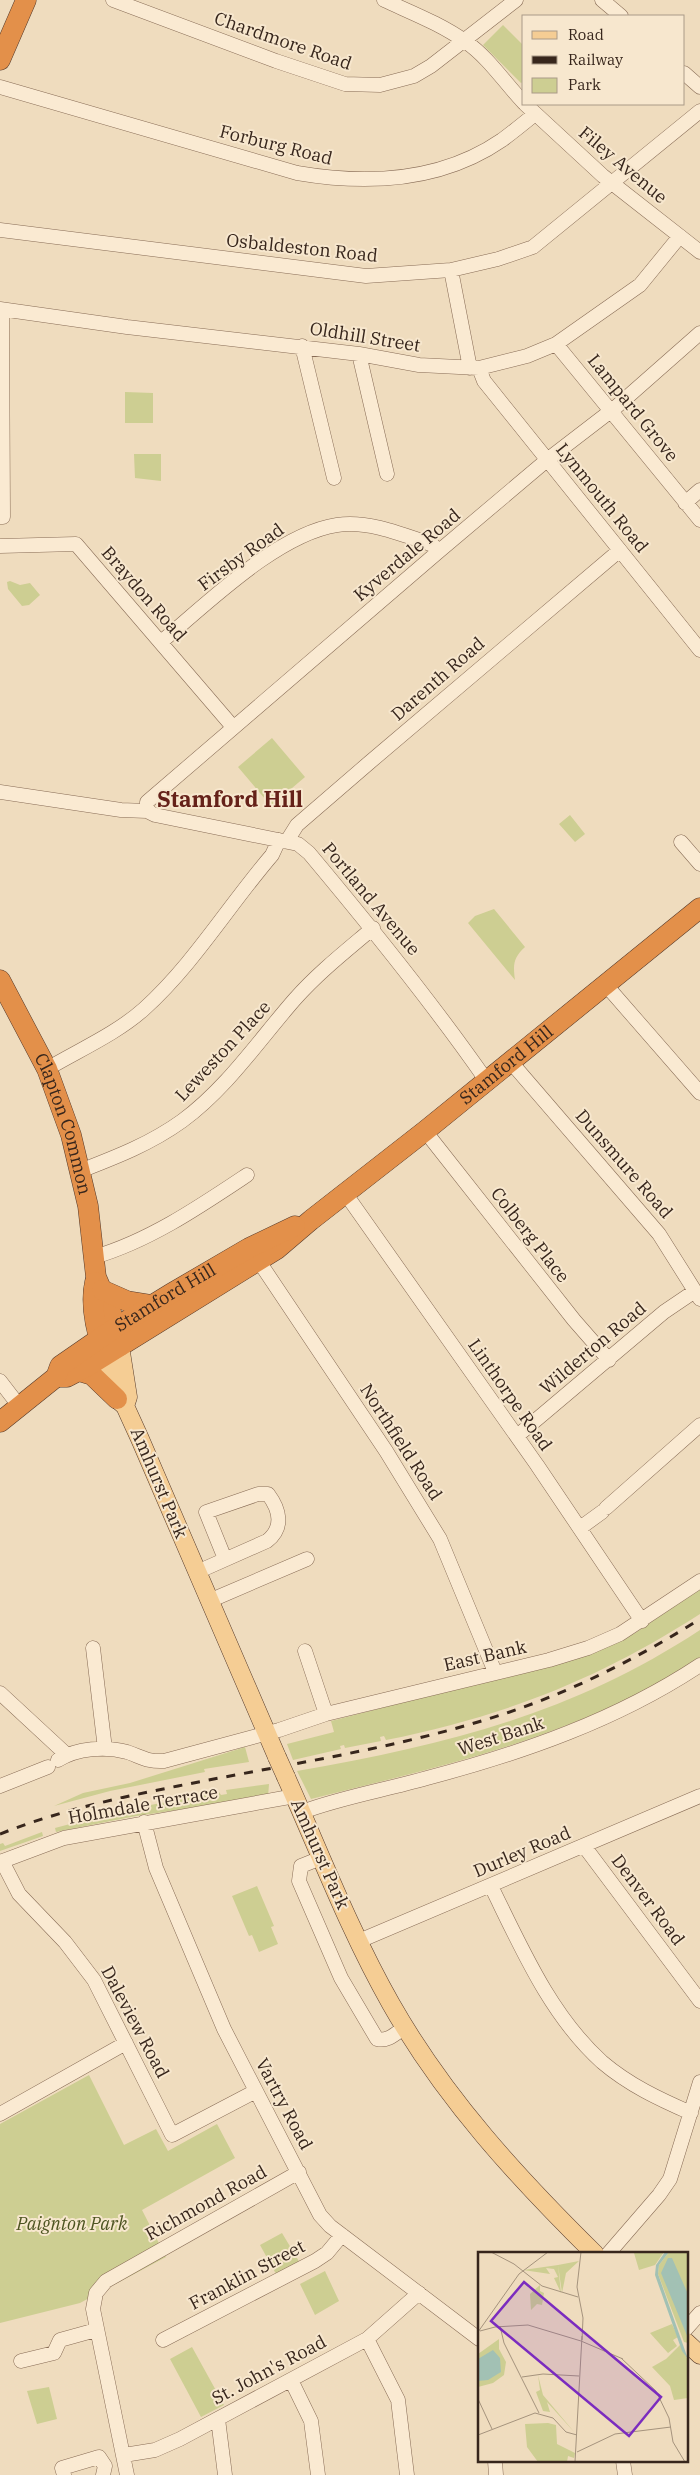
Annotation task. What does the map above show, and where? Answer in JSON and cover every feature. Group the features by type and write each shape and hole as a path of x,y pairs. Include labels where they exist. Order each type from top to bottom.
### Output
{"highway":[{"path":"0,60 26,0"},
{"name":"Stamford Hill","path":"0,1422 56,1376 60,1366 74,1365 311,1220 425,1131 700,908"},
{"name":"Clapton Common","path":"0,980 46,1069 66,1120 88,1206 97,1287 109,1342"},
{"name":"Stamford Hill","path":"109,1342 152,1305 208,1282"},
{"path":"121,1403 92,1375 74,1365 85,1324 97,1287 127,1301 152,1305"}],"main road":[{"name":"Amhurst Park","path":"109,1342 128,1397 121,1403 359,1941 405,2027 475,2126 527,2187 592,2252"},
{"path":"688,2344 700,2355"}],"street":[{"name":"Chardmore Road","path":"113,0 276,61 345,84 380,85 414,76 464,41 516,0"},
{"name":"Filey Avenue","path":"384,0 441,26 464,41 513,89 522,100"},
{"path":"602,0 619,15"},
{"path":"685,74 700,87"},
{"name":"Forburg Road","path":"0,87 297,173 330,179 364,181 417,175 452,165 501,141 535,114"},
{"name":"Filey Avenue","path":"526,105 603,176 700,252"},
{"name":"Osbaldeston Road","path":"0,230 366,276 450,270 498,259 533,247 614,183 700,111"},
{"name":"Oldhill Street","path":"1,310 110,325 302,346 420,365 474,368 527,356 556,344 640,285 680,236"},
{"name":"Lynmouth Road","path":"450,270 474,368 700,650"},
{"path":"0,517 3,517 1,310"},
{"name":"Kyverdale Road","path":"147,812 147,802 438,552 547,460 610,411 700,332"},
{"name":"Lampard Grove","path":"556,344 700,520"},
{"path":"302,346 334,478"},
{"path":"360,354 387,474"},
{"path":"686,503 700,490"},
{"name":"Firsby Road","path":"161,642 246,572 285,544 320,529 338,525 372,526 433,545 438,552"},
{"name":"Braydon Road","path":"0,546 76,544 234,727"},
{"name":"Darenth Road","path":"46,1069 117,1029 154,999 207,937 283,840 297,825 620,550"},
{"name":"Portland Avenue","path":"0,792 121,810 147,812 155,816 298,844 373,928 414,980 486,1080"},
{"path":"681,842 700,864"},
{"name":"Leweston Place","path":"80,1171 133,1151 183,1120 222,1084 325,968 373,928"},
{"path":"605,984 700,1093"},
{"name":"Dunsmure Road","path":"510,1061 659,1234 698,1295"},
{"name":"Colberg Place","path":"425,1131 574,1320 609,1360"},
{"path":"94,1257 119,1250 177,1220 247,1175"},
{"name":"Linthorpe Road","path":"345,1193 517,1436 642,1621"},
{"name":"Northfield Road","path":"254,1255 386,1451 440,1539 495,1672"},
{"name":"Wilderton Road","path":"517,1436 664,1312 698,1295"},
{"path":"0,1381 20,1407"},
{"path":"580,1528 604,1510 700,1425"},
{"path":"196,1572 225,1560 267,1541 278,1530 274,1502 268,1494 258,1494 206,1512 225,1560"},
{"path":"209,1602 307,1559"},
{"name":"East Bank","path":"0,1786 58,1760 105,1749 127,1752 150,1762 164,1761 266,1734 291,1726 296,1722 326,1714 588,1648 620,1634 642,1621 700,1581"},
{"path":"93,1648 105,1749"},
{"path":"306,1651 326,1714"},
{"name":"West Bank","path":"299,1804 329,1802 425,1779 540,1745 648,1696 700,1665"},
{"path":"0,1692 58,1760"},
{"name":"Durley Road","path":"359,1941 700,1796"},
{"name":"Holmdale Terrace","path":"1,1861 64,1838 144,1822 299,1804"},
{"name":"Vartry Road","path":"144,1822 156,1868 224,2029 320,2215 342,2235 478,2338"},
{"name":"Denver Road","path":"584,1846 700,2001"},
{"path":"322,1858 301,1866 299,1881 341,1978 377,2039 390,2038 405,2027"},
{"name":"Daleview Road","path":"1,1861 19,1894 65,1942 94,1980 172,2135 256,2091"},
{"path":"491,1886 543,1987 579,2037 602,2061 627,2081 650,2095 691,2113"},
{"path":"0,2114 126,2043"},
{"path":"610,2252 659,2195 670,2179 700,2082"},
{"name":"Richmond Road","path":"126,2465 96,2330 93,2309 96,2294 106,2281 299,2172"},
{"name":"Franklin Street","path":"163,2340 327,2254 342,2235"},
{"name":"St. John's Road","path":"64,2475 62,2468 99,2457 104,2471 126,2465 218,2419 367,2339 419,2293"},
{"path":"688,2327 700,2313"},
{"path":"21,2361 54,2353 60,2340 96,2330"},
{"path":"367,2339 398,2400 407,2475"},
{"path":"291,2380 311,2421 318,2475"},
{"path":"218,2419 225,2475"},
{"path":"495,2462 496,2475"},
{"path":"623,2462 625,2475"}],"green space":[{"path":"503,25 522,44 522,82 521,83 483,45"},
{"path":"125,392 153,393 153,423 125,423"},
{"path":"134,454 161,454 161,481 135,478"},
{"path":"10,581 20,585 30,583 40,595 29,605 22,606 8,589 7,582"},
{"path":"272,738 305,777 271,806 238,767"},
{"path":"570,815 585,834 575,842 559,824"},
{"path":"494,909 525,947 515,962 515,980 468,923 475,916"},
{"path":"700,1589 700,1614 624,1658 587,1677 549,1693 510,1707 429,1730 386,1740 384,1736 380,1737 381,1741 345,1748 344,1745 340,1746 341,1749 293,1760 287,1744 334,1732 331,1721 591,1654 635,1633"},
{"path":"700,1630 700,1657 655,1684 608,1708 561,1728 462,1760 311,1799 297,1771 405,1750 456,1737 556,1705 604,1684 652,1659"},
{"path":"245,1747 249,1762 204,1769 205,1772 110,1791 54,1806 83,1793 130,1783"},
{"path":"269,1784 268,1797 136,1816 56,1832 55,1828 119,1811 219,1792 221,1795 227,1794 226,1790"},
{"path":"42,1832 43,1836 0,1851 0,1844 3,1843 5,1846"},
{"path":"257,1886 274,1926 271,1927 278,1944 259,1952 252,1935 249,1936 232,1896"},
{"name":"Paignton Park","path":"89,2075 124,2145 156,2129 168,2151 217,2124 235,2158 142,2210 166,2257 80,2303 0,2323 0,2124"},
{"path":"282,2233 300,2263 276,2274 260,2245"},
{"path":"325,2271 339,2301 315,2315 300,2284"},
{"path":"192,2347 224,2405 201,2417 170,2359"},
{"path":"49,2387 57,2419 37,2424 27,2391"}],"railway":[{"path":"0,1834 44,1818 110,1800 367,1750 478,1722 565,1691 620,1665 700,1619"}],"district":[{"name":"Stamford Hill","path":"230,799"}]}
